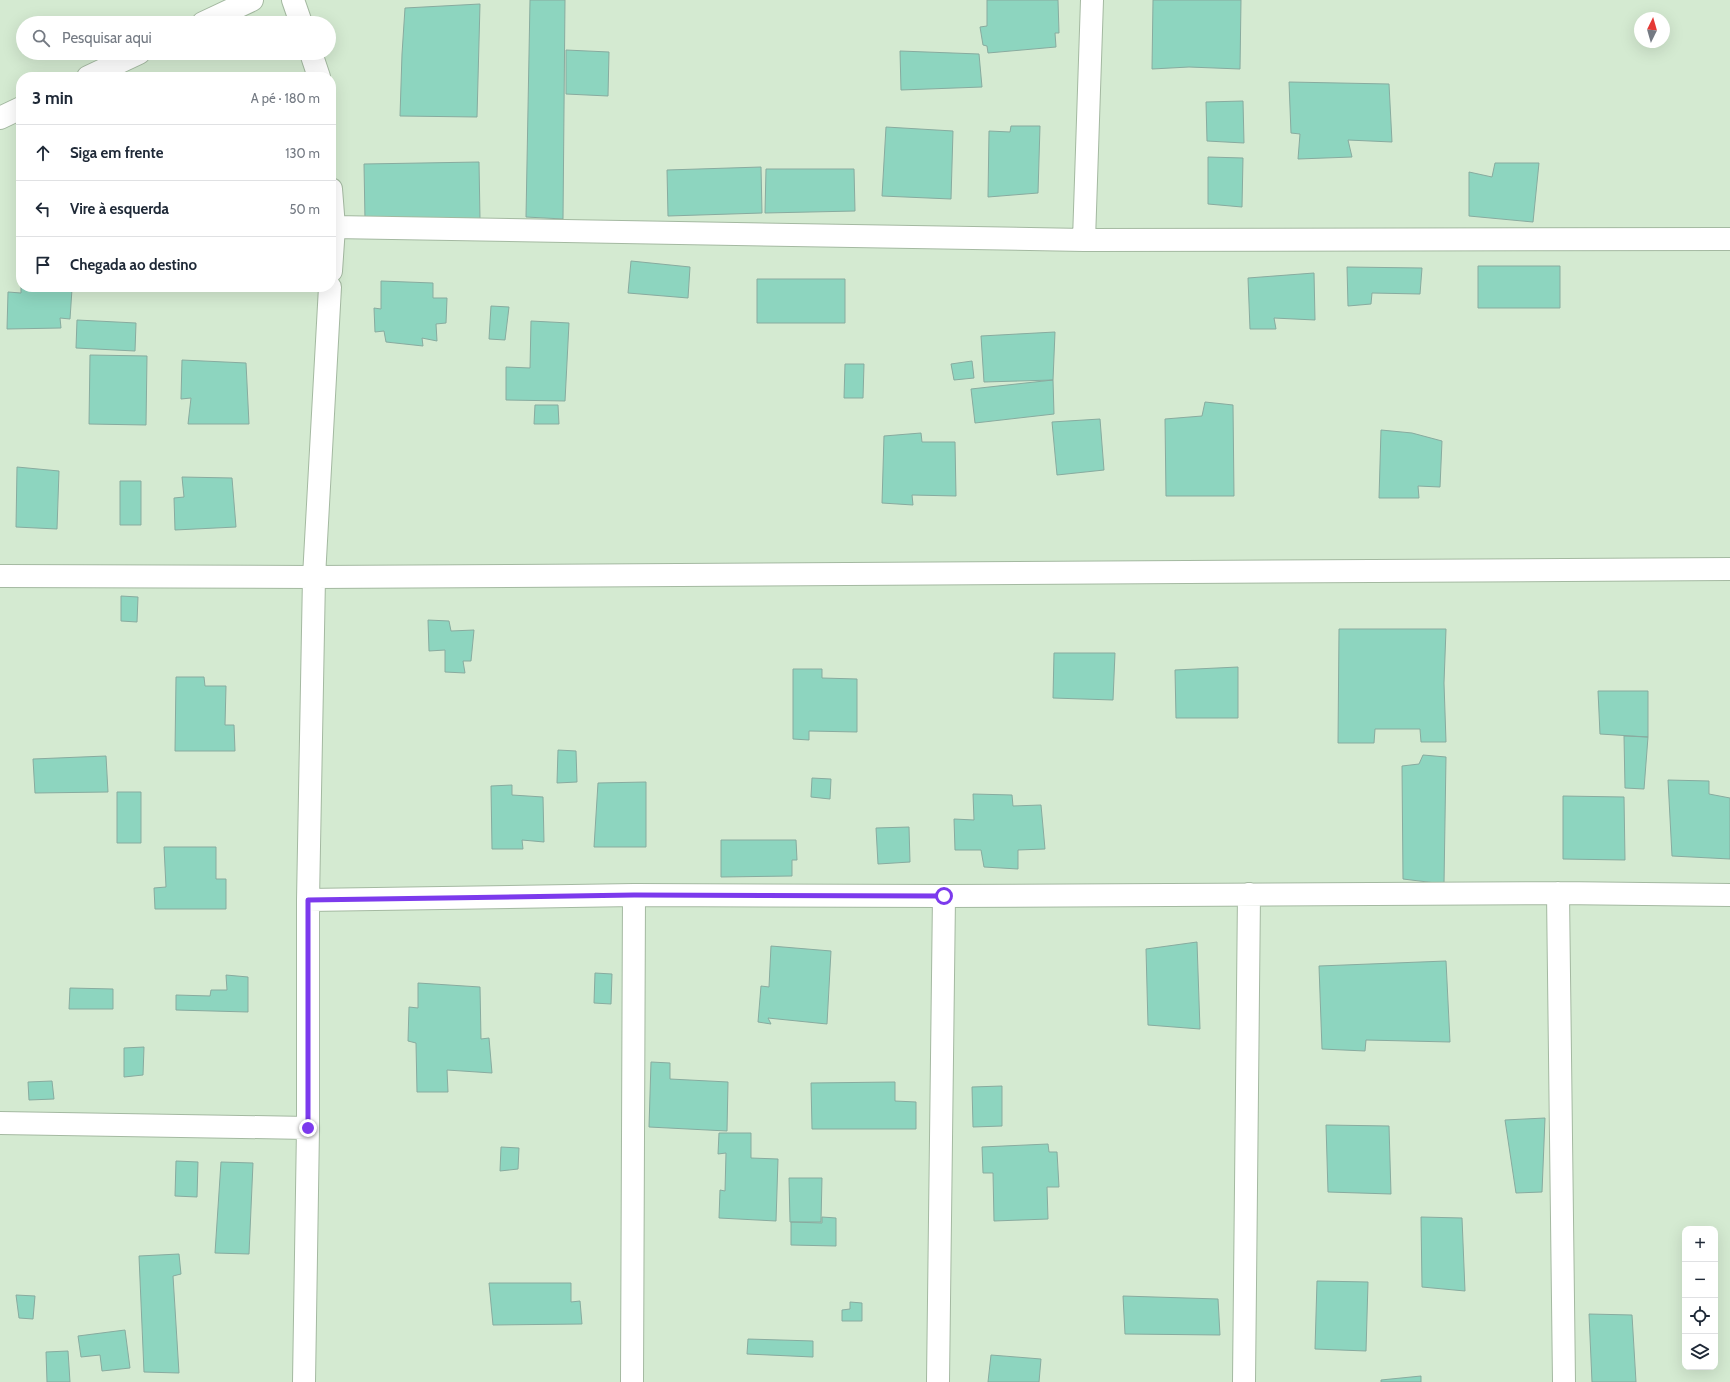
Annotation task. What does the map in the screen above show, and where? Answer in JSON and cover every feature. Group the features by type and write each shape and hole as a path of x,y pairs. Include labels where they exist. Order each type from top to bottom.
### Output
{"street":[{"path":"218,16 252,0"},
{"path":"293,0 299,16"},
{"path":"1084,240 1092,0"},
{"path":"99,72 124,60"},
{"path":"313,60 317,72"},
{"path":"0,118 16,110"},
{"path":"336,227 1084,240 1730,239"},
{"path":"304,1382 308,1128 308,900 314,577 330,292"},
{"path":"0,576 314,577 1730,569"},
{"path":"308,900 634,895 944,896 1558,893 1730,895"},
{"path":"1558,893 1564,1382"},
{"path":"1244,1382 1249,894"},
{"path":"632,1382 634,895"},
{"path":"938,1382 944,896"},
{"path":"0,1123 308,1128"}],"building":[{"path":"530,0 565,0 563,219 526,217"},
{"path":"987,0 1058,0 1059,33 1055,33 1056,47 988,53 987,46 983,45 980,27 987,26"},
{"path":"1153,0 1241,0 1240,69 1189,67 1152,69"},
{"path":"480,4 477,117 400,116 405,8"},
{"path":"566,50 609,52 608,96 566,94"},
{"path":"900,51 979,54 982,87 901,90"},
{"path":"1289,82 1389,84 1392,142 1348,140 1352,157 1298,159 1300,134 1291,133"},
{"path":"1243,101 1244,143 1207,141 1206,102"},
{"path":"1011,126 1040,126 1038,193 988,197 989,131 1010,132"},
{"path":"886,127 953,131 951,199 882,196"},
{"path":"1208,157 1243,158 1242,207 1208,204"},
{"path":"479,162 480,219 365,220 364,164"},
{"path":"1495,163 1539,163 1533,222 1469,216 1469,172 1492,177"},
{"path":"761,167 762,213 668,216 667,170"},
{"path":"766,169 854,169 855,211 765,213"},
{"path":"631,261 690,267 688,298 628,293"},
{"path":"1478,266 1560,266 1560,308 1478,308"},
{"path":"1347,267 1422,268 1420,294 1372,293 1371,304 1348,306"},
{"path":"1314,273 1315,320 1274,318 1276,329 1250,329 1248,278"},
{"path":"757,279 845,279 845,323 757,323"},
{"path":"381,281 433,283 433,298 447,298 446,323 436,324 437,341 422,338 423,346 386,342 384,331 375,332 374,308 381,309"},
{"path":"8,292 72,292 70,319 60,318 61,328 7,329"},
{"path":"491,306 509,307 505,340 489,339"},
{"path":"77,320 136,323 135,351 76,348"},
{"path":"531,321 569,323 565,401 506,400 506,367 530,368"},
{"path":"1055,332 1053,380 984,382 981,336"},
{"path":"90,355 147,356 146,425 89,424"},
{"path":"182,360 246,363 249,424 188,424 191,398 181,399"},
{"path":"972,361 974,378 954,380 951,364"},
{"path":"845,364 864,364 863,398 844,398"},
{"path":"1053,380 1054,414 975,423 971,389"},
{"path":"1205,402 1233,405 1234,496 1166,496 1165,419 1202,416"},
{"path":"535,405 558,405 559,424 534,424"},
{"path":"1100,419 1104,470 1057,475 1052,422"},
{"path":"1381,430 1412,433 1442,441 1440,487 1418,486 1419,498 1379,498"},
{"path":"921,433 922,442 955,442 956,496 912,495 913,505 882,503 884,436"},
{"path":"17,467 59,471 57,529 16,527"},
{"path":"182,477 232,478 236,527 175,530 174,498 184,497"},
{"path":"120,481 141,481 141,525 120,525"},
{"path":"121,596 138,597 137,622 121,621"},
{"path":"428,620 449,621 451,631 474,630 471,661 463,661 465,673 445,672 445,650 429,651"},
{"path":"1339,629 1446,629 1444,683 1446,742 1421,742 1420,729 1375,729 1374,743 1338,743"},
{"path":"1054,653 1115,653 1113,700 1053,698"},
{"path":"1238,667 1238,718 1176,718 1175,670"},
{"path":"793,669 822,669 822,678 857,679 857,732 809,731 809,740 793,739"},
{"path":"176,677 204,677 205,686 226,686 225,725 234,725 235,751 175,751"},
{"path":"1598,691 1648,691 1648,737 1600,734"},
{"path":"1624,736 1648,737 1644,789 1625,788"},
{"path":"558,750 576,751 577,782 557,783"},
{"path":"1423,755 1446,757 1444,884 1403,879 1402,766 1419,764"},
{"path":"106,756 108,792 35,793 33,759"},
{"path":"812,778 831,779 830,799 811,797"},
{"path":"1668,780 1709,781 1709,794 1730,798 1730,859 1672,856"},
{"path":"646,782 646,847 594,847 598,783"},
{"path":"512,785 512,795 543,797 544,842 522,840 523,849 492,849 491,786"},
{"path":"117,792 141,792 141,843 117,843"},
{"path":"973,794 1012,795 1013,806 1041,805 1045,849 1018,850 1018,869 984,867 981,850 955,850 954,819 974,820"},
{"path":"1563,796 1624,797 1625,860 1563,859"},
{"path":"909,827 910,862 878,864 876,828"},
{"path":"721,840 796,840 797,860 792,860 792,876 721,877"},
{"path":"164,847 216,847 216,879 226,879 226,909 155,909 154,888 166,887"},
{"path":"1197,942 1200,1029 1148,1025 1146,949"},
{"path":"771,946 831,951 827,1024 768,1018 771,1024 758,1022 761,986 769,987"},
{"path":"1446,961 1450,1042 1366,1040 1365,1051 1322,1049 1319,966"},
{"path":"595,973 612,974 611,1004 594,1003"},
{"path":"226,975 248,977 248,1012 176,1010 176,995 210,996 211,990 227,990"},
{"path":"418,983 480,987 481,1039 489,1038 492,1073 447,1070 448,1092 417,1092 416,1043 408,1041 409,1007 418,1008"},
{"path":"70,988 113,989 113,1009 69,1009"},
{"path":"144,1047 143,1075 124,1077 124,1048"},
{"path":"651,1062 670,1063 670,1079 728,1082 727,1131 649,1127"},
{"path":"52,1081 54,1099 29,1100 28,1082"},
{"path":"895,1082 895,1101 916,1102 916,1129 812,1129 811,1083"},
{"path":"1002,1086 1002,1126 973,1127 972,1087"},
{"path":"1545,1118 1542,1192 1516,1193 1505,1120"},
{"path":"1326,1125 1389,1126 1391,1194 1328,1192"},
{"path":"719,1133 751,1133 751,1158 778,1159 776,1221 719,1218 720,1190 725,1191 726,1153 718,1154"},
{"path":"1048,1144 1049,1152 1057,1152 1059,1187 1047,1187 1048,1219 994,1221 993,1173 983,1173 982,1147"},
{"path":"501,1147 519,1148 518,1169 500,1171"},
{"path":"176,1161 198,1162 197,1197 175,1196"},
{"path":"221,1162 253,1163 249,1254 215,1253"},
{"path":"789,1178 822,1178 821,1222 790,1222"},
{"path":"822,1217 836,1218 836,1246 791,1245 791,1222 822,1223"},
{"path":"1421,1217 1462,1218 1465,1291 1422,1287"},
{"path":"179,1254 181,1274 173,1276 179,1373 144,1372 139,1256"},
{"path":"1317,1281 1368,1282 1366,1351 1315,1349"},
{"path":"489,1283 571,1283 571,1302 580,1301 582,1324 493,1325"},
{"path":"16,1295 35,1296 33,1319 19,1318"},
{"path":"1123,1296 1218,1299 1220,1335 1125,1334"},
{"path":"850,1302 862,1303 862,1321 842,1321 842,1310 850,1309"},
{"path":"1589,1314 1632,1315 1636,1382 1592,1382"},
{"path":"125,1330 130,1368 102,1371 100,1355 81,1357 78,1336"},
{"path":"748,1339 813,1341 813,1357 747,1354"},
{"path":"68,1351 70,1382 47,1382 46,1352"},
{"path":"991,1355 1041,1359 1039,1382 988,1382"},
{"path":"1421,1376 1421,1382 1381,1382 1381,1380"}],"route":[{"path":"308,1128 308,900 634,895 944,896"}]}
